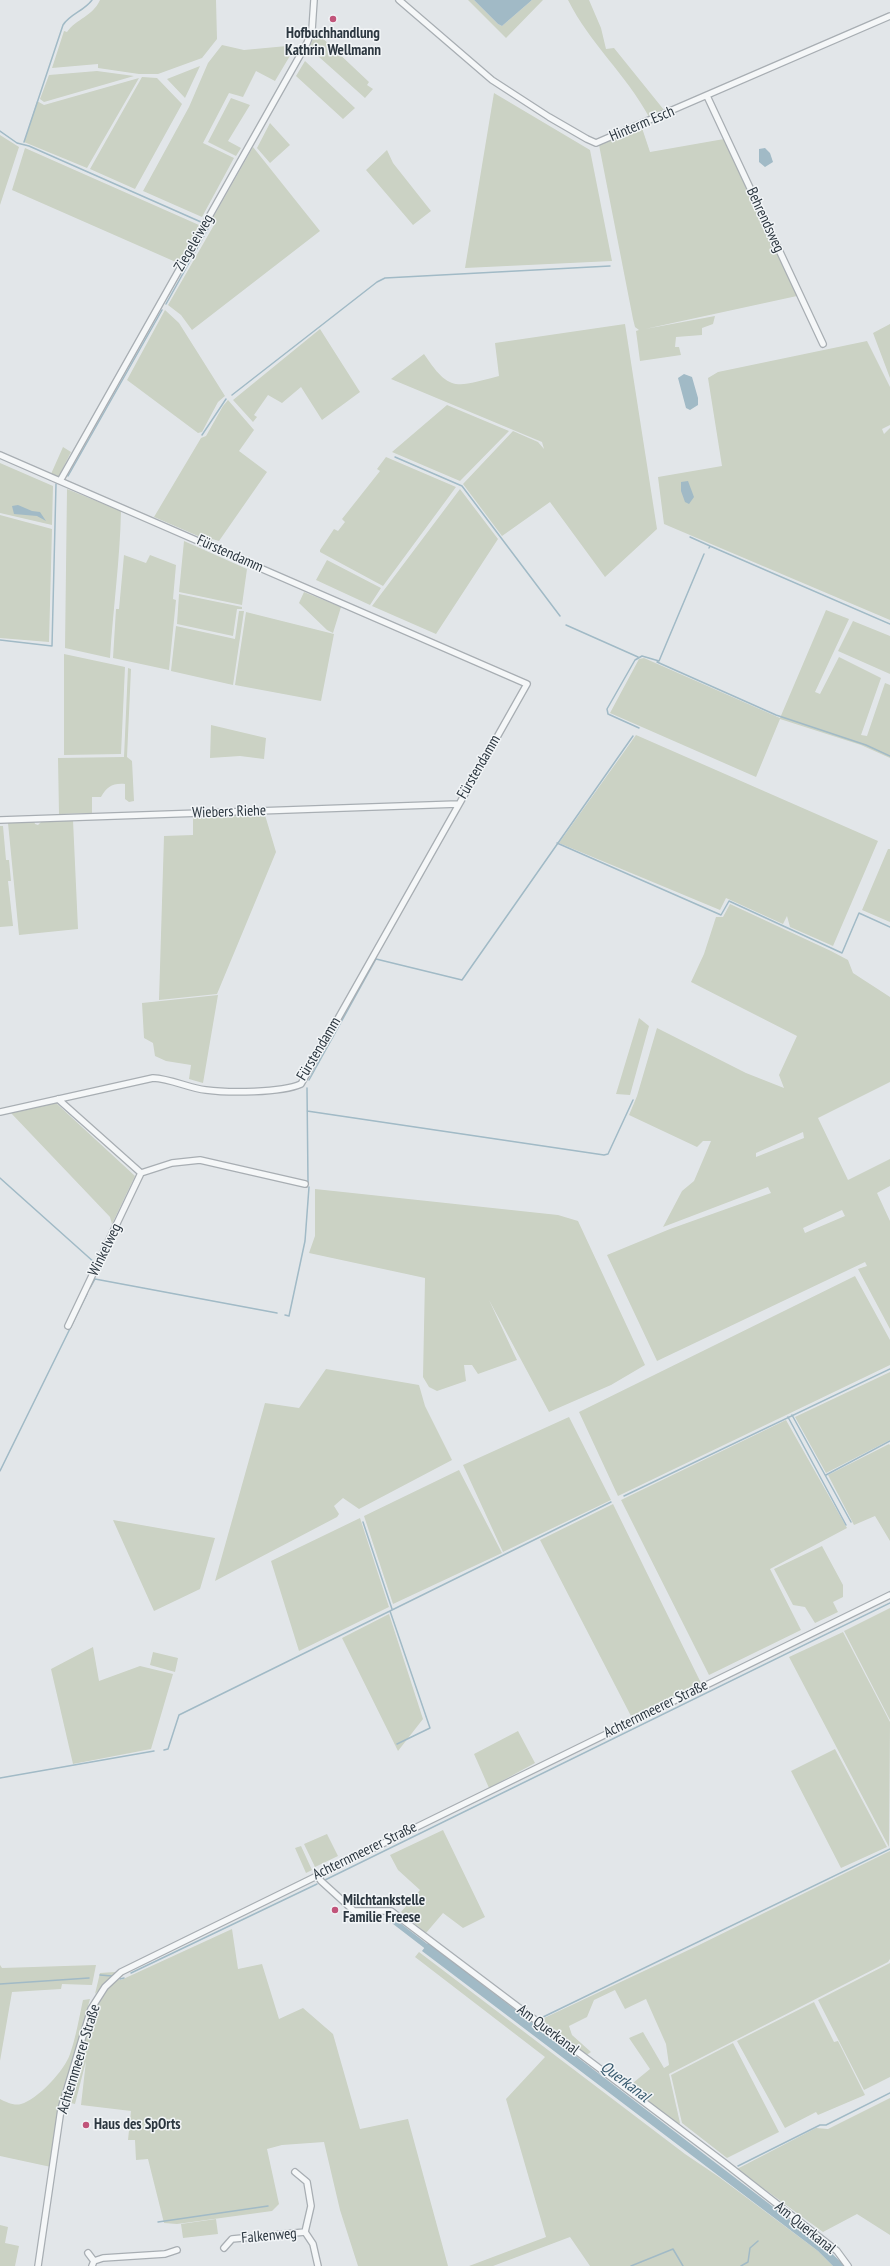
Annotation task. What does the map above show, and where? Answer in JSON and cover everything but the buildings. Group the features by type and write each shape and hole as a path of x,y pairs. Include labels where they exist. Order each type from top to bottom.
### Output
{"street":[{"name":"Ziegeleiweg","path":"60,481 307,43 312,30 314,0"},
{"name":"Hinterm Esch","path":"399,0 492,80 549,117 596,143 890,16"},
{"name":"Behrendsweg","path":"707,96 823,344"},
{"name":"Fürstendamm","path":"0,455 527,684 300,1084 284,1089 230,1091 205,1090 168,1079 153,1078 0,1112"},
{"name":"Wiebers Riehe","path":"0,820 458,804"},
{"path":"58,1098 141,1173 172,1163 200,1160 305,1184"},
{"name":"Winkelweg","path":"68,1326 141,1173"},
{"name":"Achternmeerer Straße","path":"38,2266 61,2109 91,2009 105,1987 121,1972 890,1595"},
{"name":"Am Querkanal","path":"317,1875 321,1881 354,1911 391,1912 726,2164 837,2251 848,2266"},
{"path":"295,2172 307,2182 311,2206 305,2232"},
{"name":"Falkenweg","path":"224,2248 232,2239 305,2232 313,2244 318,2266"},
{"path":"88,2253 93,2263 103,2258 165,2254 177,2250"}],"shaded area":[{"path":"100,0 216,0 217,39 202,58 158,74 139,74 98,68 98,64 52,68 64,31 67,32 89,14"},
{"path":"468,0 474,0 498,24 502,26 532,0 543,0 506,38"},
{"path":"568,0 589,0 601,28 606,49 614,48 664,110 649,117 630,87 587,31"},
{"path":"316,32 369,82 367,85 373,89 365,98 309,48"},
{"path":"222,45 244,50 287,46 294,49 275,81 256,71 243,97 229,93 203,143 234,158 202,217 143,191 189,107 208,63"},
{"path":"305,61 355,108 343,119 296,76"},
{"path":"200,66 185,98 167,79"},
{"path":"97,71 134,76 44,102 40,99 49,75"},
{"path":"142,77 157,78 182,104 135,189 90,169"},
{"path":"139,78 87,168 24,142 37,101 44,105"},
{"path":"494,93 590,150 612,261 465,268"},
{"path":"231,98 250,105 228,141 241,148 236,156 208,142"},
{"path":"270,123 290,145 270,163 257,148"},
{"path":"642,128 650,152 724,139 797,296 645,329 715,316 713,324 702,328 702,335 676,337 675,347 679,347 681,355 640,361 636,331 639,330 635,327 633,319 599,145"},
{"path":"0,135 19,147 0,205"},
{"path":"253,147 320,231 192,330 181,315 168,305 214,225 210,223"},
{"path":"25,148 199,225 178,263 12,190"},
{"path":"387,150 393,163 431,211 413,225 366,170"},
{"path":"165,310 179,323 225,396 218,402 202,432 198,433 127,380"},
{"path":"625,324 657,529 605,577 550,502 502,536 463,484 513,431 538,442 544,449 542,442 391,379 424,354 433,367 448,381 455,384 473,383 499,376 495,343"},
{"path":"890,324 890,378 873,333"},
{"path":"320,329 360,392 322,420 301,387 282,403 268,395 254,415 257,417 253,422 233,400"},
{"path":"867,341 890,387 890,425 882,429 884,434 890,428 890,620 664,524 658,477 722,466 708,378 718,372"},
{"path":"228,400 254,430 239,451 267,472 219,541 212,539 212,542 154,517 201,438 206,436"},
{"path":"447,405 509,431 460,481 392,452"},
{"path":"63,447 71,452 58,478 51,474"},
{"path":"386,457 456,487 383,586 320,552 320,550 334,529 338,531 345,522 342,519 380,471 377,469"},
{"path":"0,463 53,486 52,525 0,513"},
{"path":"67,489 121,511 110,658 65,648"},
{"path":"460,489 498,539 436,634 372,606"},
{"path":"0,515 52,529 49,642 0,638"},
{"path":"184,541 247,569 242,605 179,592"},
{"path":"124,555 146,563 150,555 176,565 173,599 176,600 169,670 113,658 116,609 119,609"},
{"path":"327,560 381,588 370,605 316,580"},
{"path":"304,592 341,607 333,633 327,630 299,603"},
{"path":"179,594 242,607 242,609 237,609 233,636 177,624"},
{"path":"826,610 849,619 815,692 820,694 839,657 881,678 861,735 867,736 885,683 890,685 890,758 861,745 780,719 756,777 610,713 639,659 644,658 780,718"},
{"path":"239,611 244,611 233,685 171,671 176,626 235,639"},
{"path":"246,612 334,634 321,701 235,685"},
{"path":"853,621 890,636 890,674 838,651"},
{"path":"64,654 125,667 121,754 64,755"},
{"path":"128,668 131,669 127,757 132,761 134,801 129,802 125,799 125,784 117,784 110,786 101,797 92,797 92,813 59,814 58,758 124,757"},
{"path":"211,725 266,738 264,759 240,756 210,758"},
{"path":"636,735 878,841 833,946 790,927 787,916 783,924 726,898 720,910 559,843"},
{"path":"265,815 276,852 217,994 159,1000 164,836 193,835 193,818"},
{"path":"73,820 78,929 19,935 8,823 34,821 35,824 38,825 42,821"},
{"path":"0,826 3,826 6,860 9,860 11,881 8,881 13,926 0,927"},
{"path":"888,849 890,849 890,922 862,910"},
{"path":"730,904 831,951 848,960 853,973 890,997 890,1082 818,1118 848,1180 890,1159 890,1186 877,1193 890,1221 890,1329 858,1269 867,1266 865,1262 657,1361 607,1255 670,1229 771,1193 768,1187 663,1227 682,1191 694,1181 711,1141 703,1141 697,1147 629,1115 637,1096 657,1028 746,1073 784,1088 779,1075 797,1036 691,982 704,954 716,917 723,917","holes":["803,1132 804,1138 756,1157 756,1153","842,1210 845,1216 805,1233 803,1228"]},
{"path":"218,995 203,1083 189,1079 191,1065 166,1061 155,1056 153,1043 144,1038 142,1003"},
{"path":"639,1018 649,1026 630,1095 616,1094"},
{"path":"56,1103 135,1176 112,1224 110,1217 11,1113"},
{"path":"315,1189 558,1215 578,1221 645,1365 611,1385 549,1412 489,1300 517,1360 478,1374 472,1365 464,1365 466,1381 437,1391 429,1387 423,1377 425,1278 309,1253 315,1236"},
{"path":"855,1276 890,1340 890,1365 618,1496 579,1412"},
{"path":"326,1369 419,1385 425,1406 452,1460 359,1509 343,1498 334,1506 339,1514 337,1517 215,1581 265,1403 299,1408"},
{"path":"890,1372 890,1440 826,1473 795,1417"},
{"path":"569,1417 611,1500 503,1552 463,1465"},
{"path":"786,1420 847,1528 770,1569 801,1630 709,1675 621,1500"},
{"path":"889,1444 890,1541 875,1516 854,1525 828,1475"},
{"path":"459,1470 502,1553 393,1604 364,1516"},
{"path":"613,1504 701,1683 631,1716 540,1540"},
{"path":"360,1518 389,1607 299,1651 271,1561"},
{"path":"113,1520 215,1538 200,1589 154,1611"},
{"path":"822,1546 843,1585 843,1597 833,1602 838,1612 815,1623 805,1607 793,1605 774,1569"},
{"path":"890,1608 890,1720 844,1631"},
{"path":"389,1614 423,1719 398,1751 342,1638"},
{"path":"843,1632 890,1722 889,1847 789,1657"},
{"path":"93,1647 99,1681 140,1666 173,1674 151,1749 73,1764 51,1669"},
{"path":"153,1652 178,1658 175,1672 150,1665"},
{"path":"518,1731 535,1763 489,1788 474,1754"},
{"path":"835,1749 887,1847 841,1868 791,1771"},
{"path":"443,1830 485,1917 463,1928 443,1913 426,1933 401,1912 420,1890 398,1870 390,1855"},
{"path":"327,1834 338,1856 315,1867 304,1844"},
{"path":"301,1846 312,1870 306,1873 295,1848"},
{"path":"890,1851 890,1959 888,1962 669,2074 680,2123 678,2126 628,2087 650,2069 629,2038 643,2032 664,2068 669,2065 666,2044 646,1999 625,2009 615,1990 594,2000 587,2017 569,2026 572,2035 591,2052 585,2056 540,2020 697,1946"},
{"path":"232,1929 238,1969 262,1964 279,2019 303,2008 333,2034 360,2129 408,2119 448,2266 358,2266 340,2210 324,2142 282,2145 267,2149 279,2204 272,2211 177,2224 164,2223 148,2159 136,2160 135,2140 128,2140 131,2111 81,2105 86,2061 75,2104 67,2102 93,2009 106,1989 116,1980 121,1980"},
{"path":"419,1952 685,2154 719,2177 818,2251 833,2266 590,2266 570,2237 493,2266 469,2266 546,2237 506,2099 545,2057 415,1957"},
{"path":"890,1963 890,2077 864,2090 818,2000"},
{"path":"0,1965 2,1968 96,1965 92,1985 62,1984 61,1989 12,1992 0,2061"},
{"path":"115,1972 115,1975 95,1994 100,1973"},
{"path":"90,1999 59,2109 51,2167 0,2156 0,2099 13,2104 21,2104 35,2097 50,2084 67,2061 70,2054 83,2000"},
{"path":"814,2002 834,2042 838,2041 865,2095 818,2115 816,2112 785,2128 737,2041"},
{"path":"733,2043 779,2132 727,2158 682,2123 671,2075"},
{"path":"890,2098 890,2235 857,2214 823,2232 737,2169 816,2128 828,2129"},
{"path":"216,2219 218,2234 183,2238 181,2224"},
{"path":"0,2225 8,2227 5,2243 19,2246 15,2266 0,2266"}],"water":[{"path":"474,0 532,0 502,26 498,24"},
{"path":"765,148 770,153 773,162 765,167 759,162 759,149"},
{"path":"684,374 692,377 698,398 698,405 690,410 686,408 678,378"},
{"path":"688,481 694,497 689,504 685,502 681,491 681,482"},
{"path":"18,505 32,511 40,512 46,521 37,516 14,514 12,506"},
{"path":"428,1943 823,2245 845,2266 833,2266 818,2251 422,1951"}],"waterway":[{"path":"24,142 63,25 69,18 89,4 92,0"},
{"path":"0,131 17,143 29,146 201,222"},
{"path":"166,304 209,227"},
{"path":"232,395 377,282 385,278 610,266"},
{"path":"68,476 162,310"},
{"path":"202,435 226,399"},
{"path":"395,457 462,486 560,616"},
{"path":"0,640 52,646 56,484"},
{"path":"690,537 710,546"},
{"path":"709,548 710,546 890,624"},
{"path":"639,728 608,714 607,709 635,660 642,656 659,661 704,554"},
{"path":"566,625 638,657"},
{"path":"657,662 776,715 866,745 890,756"},
{"path":"309,1080 376,959 462,980 633,736"},
{"path":"557,843 721,915 729,901 842,953 859,913 890,927"},
{"path":"307,1088 308,1182"},
{"path":"307,1111 604,1155 608,1154 633,1100"},
{"path":"0,1178 95,1263"},
{"path":"285,1315 289,1316 305,1241 309,1187"},
{"path":"90,1288 95,1279 277,1313"},
{"path":"0,1471 87,1294"},
{"path":"624,1496 890,1369"},
{"path":"792,1415 851,1522"},
{"path":"788,1417 846,1525"},
{"path":"826,1475 890,1441"},
{"path":"164,1750 168,1749 179,1715 611,1502"},
{"path":"363,1522 392,1609"},
{"path":"325,1880 890,1603"},
{"path":"390,1611 430,1728 397,1744"},
{"path":"0,1778 154,1751"},
{"path":"541,2018 890,1849"},
{"path":"131,1973 317,1884"},
{"name":"Querkanal","path":"392,1920 431,1950"},
{"path":"100,1975 112,1976"},
{"path":"0,1984 89,1978"},
{"path":"120,1979 124,1978"},
{"path":"738,2166 820,2125 826,2125 890,2093"},
{"path":"158,2222 268,2206"},
{"path":"741,2266 748,2262 750,2248 758,2241"},
{"path":"631,2266 673,2249 683,2266"}],"place":[{"name":"Hofbuchhandlung Kathrin Wellmann","path":"333,19"},
{"name":"Milchtankstelle Familie Freese","path":"335,1910"},
{"name":"Haus des SpOrts","path":"86,2125"}]}
